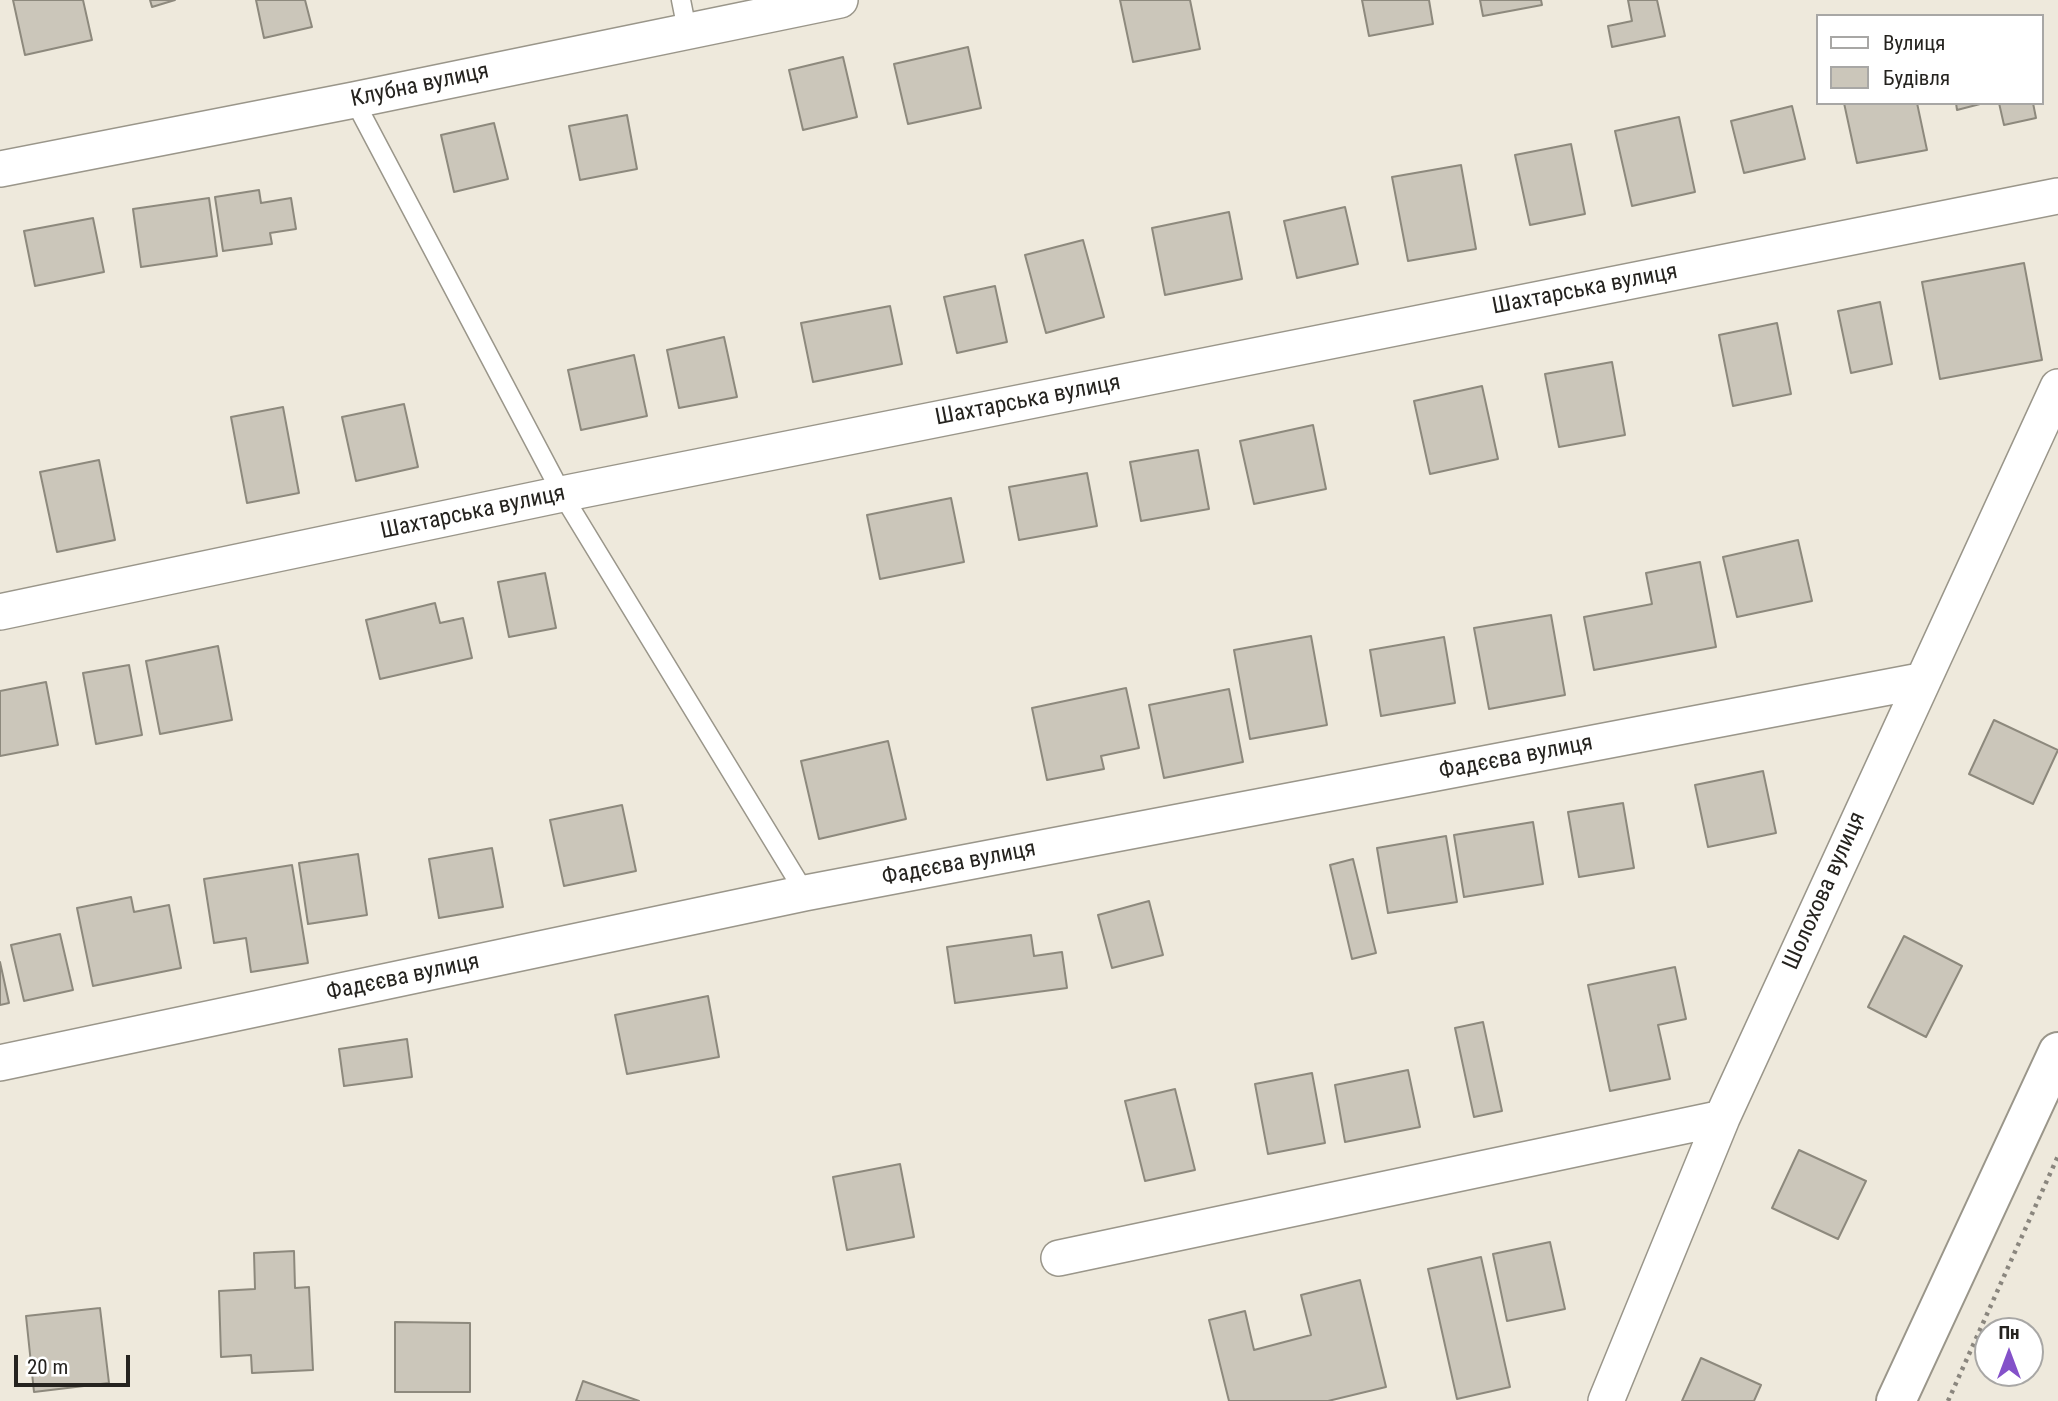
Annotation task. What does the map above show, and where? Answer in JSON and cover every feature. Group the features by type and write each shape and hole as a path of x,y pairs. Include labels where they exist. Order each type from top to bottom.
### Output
{"street":[{"name":"Клубна вулиця","path":"0,169 354,100 684,15 840,0"},
{"name":"Шахтарська вулиця","path":"0,612 562,494 2058,196"},
{"name":"Шолохова вулиця","path":"1605,1401 1721,1118 1920,681 2058,387"},
{"name":"Фадєєва вулиця","path":"0,1063 805,893 1920,681"},
{"path":"1896,1401 2058,1052"},
{"path":"1059,1258 1721,1118"}],"lane":[{"path":"354,100 562,494 805,893"}],"path":[{"path":"1948,1401 2058,1156"}],"building":[{"path":"13,0 83,0 92,40 25,55"},
{"path":"150,0 175,0 152,7"},
{"path":"256,0 305,0 312,27 264,38"},
{"path":"1120,0 1190,0 1200,49 1133,62"},
{"path":"1362,0 1429,0 1433,24 1369,36"},
{"path":"1480,0 1541,0 1542,5 1483,16"},
{"path":"1628,0 1657,0 1665,36 1612,47 1608,26 1632,21"},
{"path":"968,47 981,108 908,124 894,64"},
{"path":"843,57 857,117 803,130 789,70"},
{"path":"1844,105 1917,105 1927,150 1857,163"},
{"path":"1956,105 1976,105 1957,110"},
{"path":"1999,105 2033,105 2036,118 2004,125"},
{"path":"1792,106 1805,159 1744,173 1731,121"},
{"path":"627,115 637,169 580,180 569,126"},
{"path":"1679,117 1695,192 1632,206 1615,131"},
{"path":"494,123 508,179 454,192 441,135"},
{"path":"1571,144 1585,214 1530,225 1515,155"},
{"path":"1461,165 1476,249 1408,261 1392,177"},
{"path":"259,190 261,203 291,198 296,229 270,233 272,244 223,251 215,197"},
{"path":"209,198 217,256 141,267 133,209"},
{"path":"1345,207 1358,264 1297,278 1284,221"},
{"path":"1229,212 1242,279 1165,295 1152,228"},
{"path":"93,218 104,272 35,286 24,231"},
{"path":"1083,240 1104,317 1046,333 1025,255"},
{"path":"2024,263 2042,360 1940,379 1922,282"},
{"path":"995,286 1007,342 957,353 944,297"},
{"path":"1880,302 1892,364 1851,373 1838,311"},
{"path":"890,306 902,364 813,382 801,323"},
{"path":"1777,323 1791,394 1733,406 1719,335"},
{"path":"724,337 737,397 679,408 667,350"},
{"path":"634,355 647,416 581,430 568,370"},
{"path":"1612,362 1625,435 1559,447 1545,374"},
{"path":"1482,386 1498,459 1430,474 1414,401"},
{"path":"404,404 418,467 356,481 342,417"},
{"path":"283,407 299,493 247,503 231,417"},
{"path":"1313,425 1326,489 1254,504 1240,441"},
{"path":"1198,450 1209,509 1141,521 1130,462"},
{"path":"99,460 115,540 57,552 40,472"},
{"path":"1087,473 1097,526 1019,540 1009,487"},
{"path":"951,498 964,562 880,579 867,515"},
{"path":"1798,540 1812,601 1737,617 1723,557"},
{"path":"1700,562 1716,647 1594,670 1584,617 1652,604 1646,573"},
{"path":"545,573 556,628 509,637 498,582"},
{"path":"435,603 440,623 463,618 472,658 380,679 366,620"},
{"path":"1551,615 1565,695 1489,709 1474,628"},
{"path":"1311,636 1327,725 1250,739 1234,650"},
{"path":"1444,637 1455,703 1381,716 1370,650"},
{"path":"218,646 232,720 160,734 146,661"},
{"path":"129,665 142,735 96,744 83,673"},
{"path":"46,682 58,745 0,756 0,691"},
{"path":"1126,688 1139,748 1101,756 1104,769 1047,780 1032,708"},
{"path":"1229,689 1243,762 1164,778 1149,705"},
{"path":"1994,720 2058,750 2033,804 1969,774"},
{"path":"888,741 906,819 819,839 801,761"},
{"path":"1763,771 1776,833 1708,847 1695,785"},
{"path":"1623,803 1634,868 1579,877 1568,812"},
{"path":"622,805 636,871 564,886 550,820"},
{"path":"1533,822 1543,884 1464,897 1454,835"},
{"path":"1446,836 1457,902 1388,913 1377,848"},
{"path":"492,848 503,907 439,918 429,859"},
{"path":"358,854 367,915 308,924 299,863"},
{"path":"1353,859 1376,953 1352,959 1330,865"},
{"path":"292,865 308,963 251,972 246,938 214,943 204,879"},
{"path":"131,897 134,912 169,905 181,968 93,986 77,908"},
{"path":"1149,901 1163,955 1112,968 1098,915"},
{"path":"60,934 73,990 24,1001 11,945"},
{"path":"1031,935 1034,956 1062,952 1067,988 955,1003 947,947"},
{"path":"1904,936 1962,966 1926,1037 1868,1007"},
{"path":"0,962 9,1003 0,1005"},
{"path":"1675,967 1686,1019 1658,1025 1670,1079 1610,1091 1588,985"},
{"path":"708,996 719,1057 627,1074 615,1015"},
{"path":"1483,1022 1502,1111 1474,1117 1455,1028"},
{"path":"407,1039 412,1077 344,1086 339,1049"},
{"path":"1408,1070 1420,1127 1345,1142 1335,1085"},
{"path":"1312,1073 1325,1143 1268,1154 1255,1084"},
{"path":"1175,1089 1195,1170 1145,1181 1125,1101"},
{"path":"1799,1150 1866,1181 1838,1239 1772,1208"},
{"path":"900,1164 914,1237 847,1250 833,1177"},
{"path":"1550,1242 1565,1309 1507,1321 1493,1254"},
{"path":"294,1251 295,1288 309,1287 313,1370 252,1373 251,1355 221,1357 219,1291 255,1289 254,1253"},
{"path":"1481,1257 1510,1387 1457,1399 1428,1269"},
{"path":"1360,1280 1386,1387 1328,1401 1229,1401 1209,1320 1245,1311 1254,1350 1311,1335 1301,1295"},
{"path":"100,1308 109,1383 34,1392 26,1316"},
{"path":"395,1322 470,1323 470,1392 395,1392"},
{"path":"1701,1358 1761,1385 1754,1401 1682,1401"},
{"path":"583,1381 639,1401 576,1401"}]}
